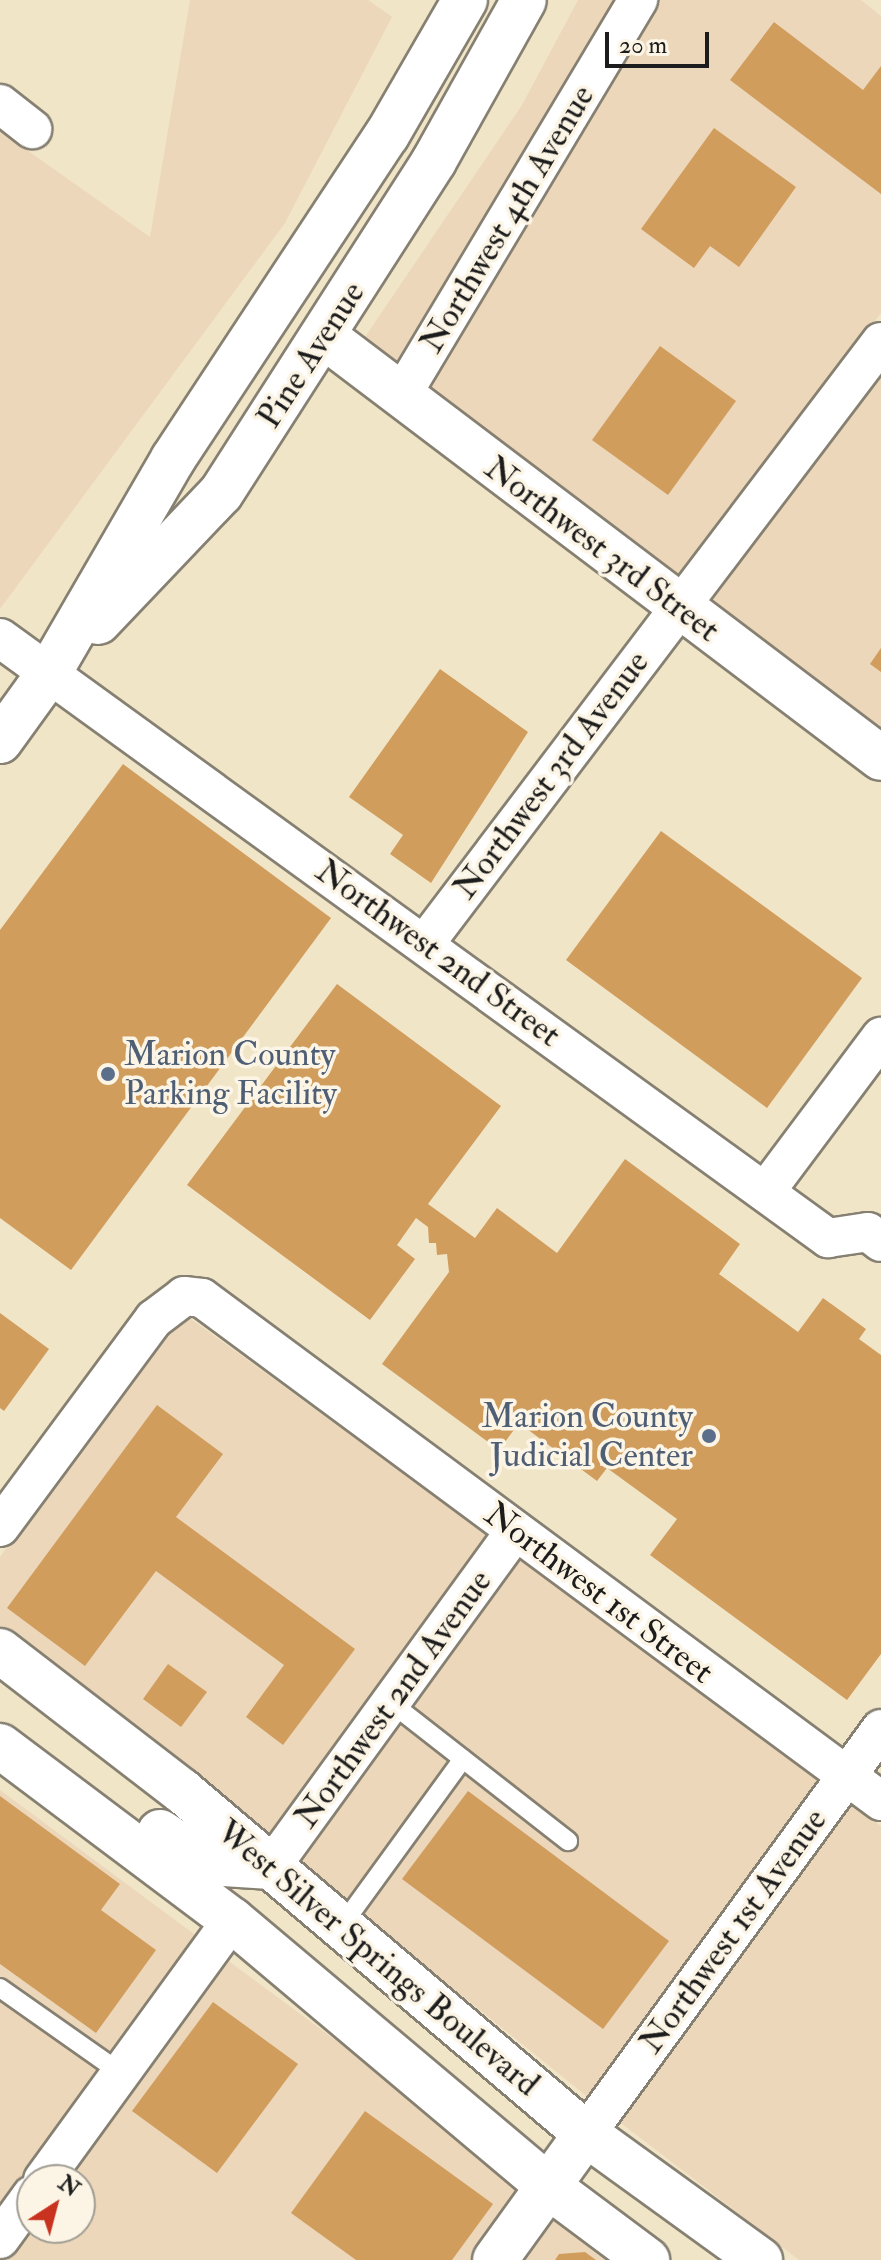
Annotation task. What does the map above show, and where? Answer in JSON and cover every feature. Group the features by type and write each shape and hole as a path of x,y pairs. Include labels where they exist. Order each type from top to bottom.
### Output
{"main road":[{"name":"Pine Avenue","path":"0,741 49,673 173,459 387,135 465,0"},
{"name":"Pine Avenue","path":"49,673 221,493 325,337 524,0"},
{"name":"Northwest 3rd Street","path":"325,337 676,607 881,758"},
{"name":"West Silver Springs Boulevard","path":"0,1651 271,1867 336,1933 427,2001 586,2134 760,2260"},
{"name":"West Silver Springs Boulevard","path":"0,1746 232,1920 548,2186 647,2260"},
{"path":"64,1792 124,1805 208,1863 271,1867"},
{"path":"232,1920 295,1913 336,1933"},
{"path":"495,2260 586,2134"}],"street":[{"name":"Northwest 4th Avenue","path":"401,396 638,0"},
{"path":"0,104 32,129"},
{"name":"Northwest 3rd Avenue","path":"426,942 676,607 881,342"},
{"name":"Northwest 2nd Street","path":"0,638 426,942 828,1238 868,1232 881,1242"},
{"path":"765,1192 881,1037"},
{"name":"Northwest 1st Street","path":"0,1527 154,1319 184,1296 202,1298 881,1801"},
{"name":"Northwest 2nd Avenue","path":"271,1867 515,1531"},
{"name":"Northwest 1st Avenue","path":"586,2134 881,1729"},
{"path":"55,2164 232,1920"},
{"path":"0,2239 16,2217"}],"lane":[{"path":"390,1702 568,1841"},
{"path":"336,1933 463,1759"},
{"path":"0,1988 121,2073"}],"shaded area":[{"path":"190,0 368,0 392,17 285,223 0,609 0,131 150,237"},
{"path":"578,0 617,0 397,368 363,340 522,105"},
{"path":"658,0 861,0 881,16 881,313 674,580 425,389"},
{"path":"881,371 881,733 702,601"},
{"path":"187,1316 489,1536 269,1839 0,1627 0,1557 166,1332"},
{"path":"517,1557 820,1782 589,2098 296,1862"},
{"path":"0,1790 198,1937 33,2164 16,2164 16,2187 0,2209"},
{"path":"848,1803 881,1826 881,2260 799,2260 617,2120"},
{"path":"226,1959 400,2088 522,2191 473,2260 7,2260 18,2244 96,2244 96,2164 77,2164"},
{"path":"550,2213 614,2260 516,2260"}],"building":[{"path":"774,22 863,90 881,66 881,194 730,80"},
{"path":"714,128 796,187 739,267 710,246 694,268 641,229"},
{"path":"660,346 736,401 668,495 592,440"},
{"path":"881,648 881,672 870,664"},
{"path":"440,669 528,732 431,883 390,854 403,835 349,797"},
{"name":"Marion County Parking Facility","path":"123,764 331,918 71,1270 0,1218 0,930"},
{"path":"661,831 862,978 767,1108 566,960"},
{"name":"Marion County Judicial Center","path":"337,984 501,1106 428,1204 475,1238 497,1208 557,1253 625,1159 740,1244 719,1274 798,1332 823,1298 866,1329 859,1339 881,1355 881,1654 847,1700 650,1555 677,1519 607,1468 597,1481 519,1423 499,1450 382,1364 449,1272 447,1254 437,1255 436,1243 429,1243 428,1227 416,1218 397,1245 415,1259 370,1320 187,1185"},
{"path":"0,1313 49,1349 4,1411 0,1408"},
{"path":"157,1405 223,1454 176,1517 355,1649 283,1745 246,1717 284,1665 156,1571 85,1666 7,1608"},
{"path":"168,1664 207,1692 181,1727 143,1699"},
{"path":"468,1791 669,1941 603,2029 402,1879"},
{"path":"0,1796 120,1884 101,1910 156,1950 96,2033 0,1964"},
{"path":"213,2002 298,2064 217,2173 132,2111"},
{"path":"365,2111 493,2204 452,2260 356,2260 291,2213"},
{"path":"585,2252 596,2260 555,2260 559,2254"}],"place":[{"name":"Marion County Parking Facility","path":"108,1074"},
{"name":"Marion County Judicial Center","path":"709,1436"}]}
